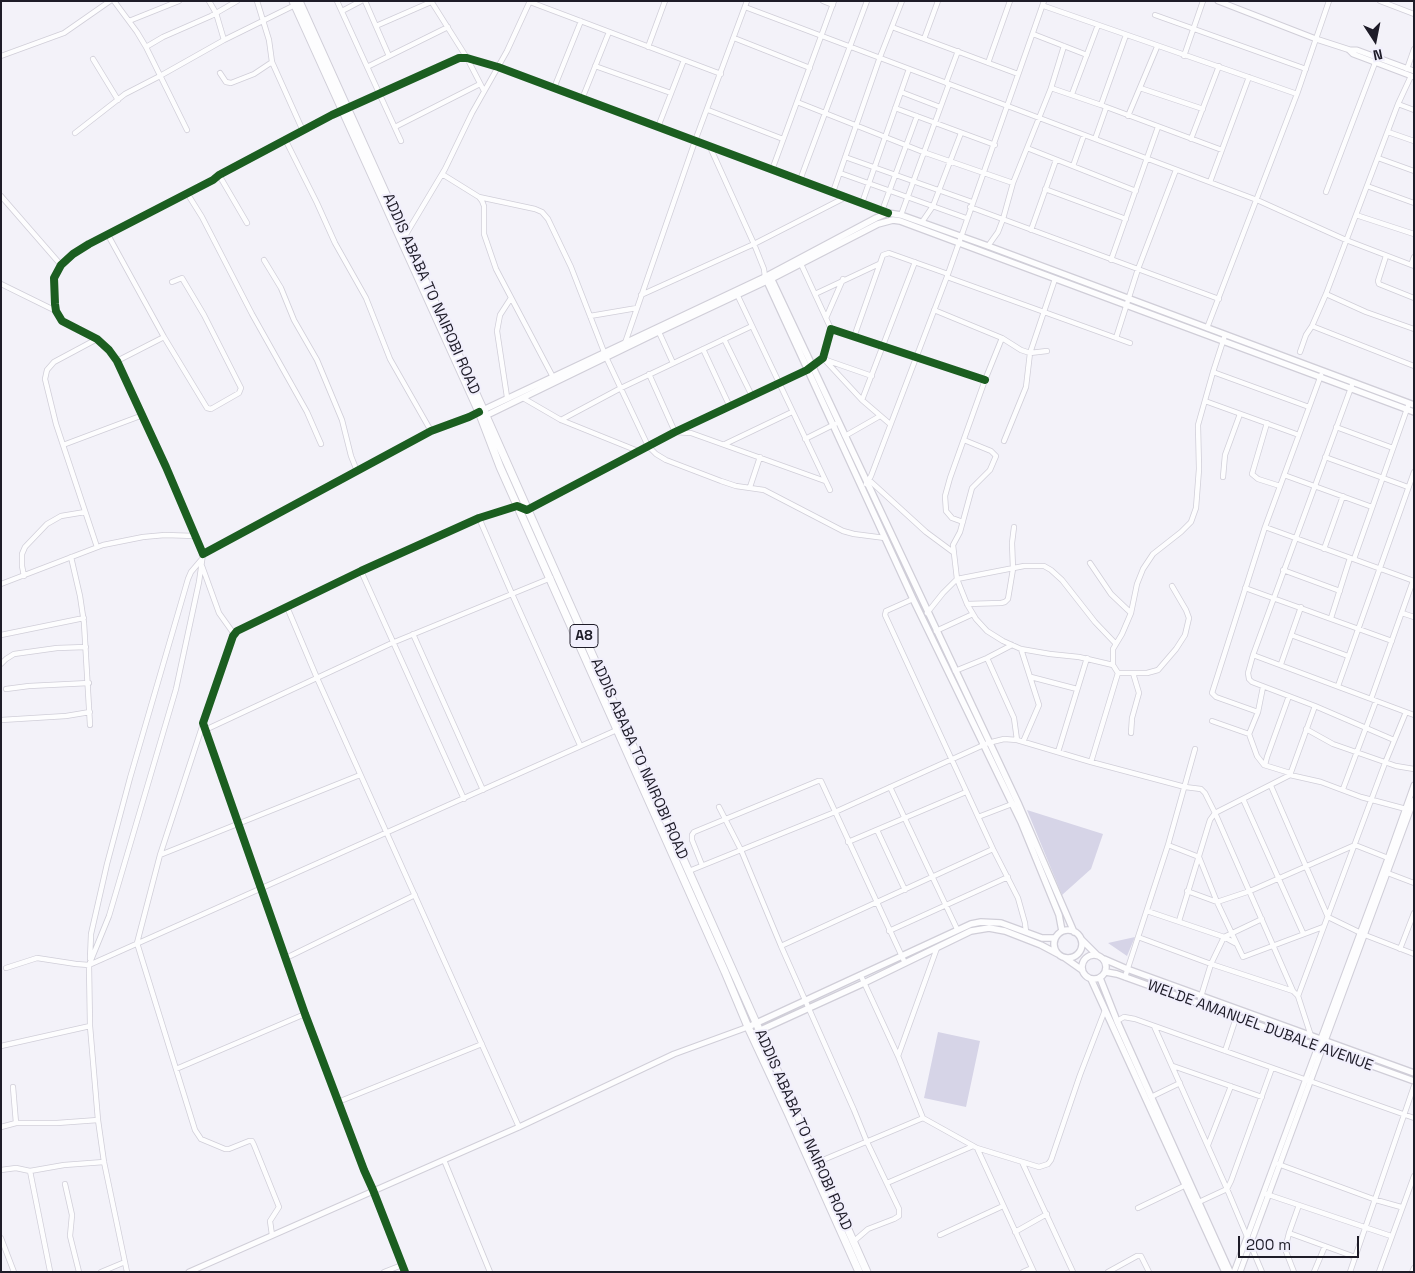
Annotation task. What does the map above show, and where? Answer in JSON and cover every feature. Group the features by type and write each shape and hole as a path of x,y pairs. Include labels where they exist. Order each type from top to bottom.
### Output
{"highway":[{"name":"ADDIS ABABA TO NAIROBI ROAD","path":"296,2 527,510 554,577 621,728 750,1031 867,1272"},
{"name":"ADDIS ABABA TO NAIROBI ROAD","path":"344,109 405,236 482,414 500,466 554,577"},
{"name":"ADDIS ABABA TO NAIROBI ROAD","path":"621,728 689,871 758,1027 859,1272"}],"main road":[{"path":"768,278 885,212 900,215 988,246 1127,302 1410,406 1414,412"},
{"path":"482,414 507,398 554,379 801,264 887,221 900,222 1055,279 1207,328 1224,338"},
{"path":"768,278 836,424 913,599 1016,805 1074,932 1097,955 1127,969 1311,1036 1322,1044 1414,1073"},
{"path":"605,355 625,343 657,330"},
{"path":"482,414 523,398 554,379"},
{"path":"836,424 845,436 868,482 927,613 956,671 985,744"},
{"path":"1016,805 1059,916 1062,931"},
{"path":"750,1031 806,1000 861,976 937,948 971,924 991,922 1045,939 1055,938"},
{"path":"758,1027 864,983 903,960 962,930 981,928 997,930 1041,946 1061,956 1082,970 1084,975 1091,979 1225,1272"},
{"path":"1061,956 1054,946 1055,938 1062,931 1070,930 1074,932"},
{"path":"1061,956 1074,956 1078,954 1081,939"},
{"path":"1082,970 1084,960 1087,957 1097,955"},
{"path":"1091,979 1100,978 1106,972 1107,968 1104,959"},
{"name":"WELDE AMANUEL DUBALE AVENUE","path":"1106,972 1125,977 1236,1018 1322,1044 1414,1081"},
{"path":"1100,978 1151,1097 1232,1272"},
{"path":"1266,1027 1269,1021"}],"street":[{"path":"1,56 64,33 110,1"},
{"path":"114,1 146,47 188,130"},
{"path":"129,21 179,1"},
{"path":"209,1 216,14 224,40"},
{"path":"146,47 216,14 237,1"},
{"path":"257,1 265,21 272,62 303,131"},
{"path":"338,1 401,141"},
{"path":"342,10 361,1"},
{"path":"365,1 389,56"},
{"path":"648,47 665,1"},
{"path":"625,343 695,141 747,1"},
{"path":"772,170 834,3 823,1"},
{"path":"800,180 867,1"},
{"path":"833,192 902,1"},
{"path":"924,39 938,1"},
{"path":"988,63 1010,1"},
{"path":"1184,56 1203,1"},
{"path":"1218,1 1316,39 1350,50 1357,50 1407,69 1413,75"},
{"path":"1207,328 1297,94 1329,1"},
{"path":"1380,1 1414,14"},
{"path":"75,133 124,94 224,40 265,21 296,2"},
{"path":"376,26 431,2 467,58 484,91"},
{"path":"405,236 442,174 530,2 721,74"},
{"path":"953,552 926,532 868,482 916,359 961,237 966,218 995,145 1018,74 1044,4 1157,47 1219,66 1297,94"},
{"path":"745,7 1210,182 1386,256 1412,265 1414,257"},
{"path":"1155,15 1306,69"},
{"path":"554,88 580,21"},
{"path":"1072,94 1098,25"},
{"path":"892,26 1018,74"},
{"path":"367,67 448,27"},
{"path":"582,99 608,32"},
{"path":"1033,34 1087,55"},
{"path":"1101,105 1126,35"},
{"path":"734,38 810,68"},
{"path":"988,246 998,232 1003,220 1013,183 1051,88 1064,46"},
{"path":"1128,116 1157,47"},
{"path":"1350,50 1353,54 1375,63 1413,75"},
{"path":"1407,69 1414,50"},
{"path":"900,215 958,52"},
{"path":"56,312 54,278 61,265 73,254 344,109 459,58 467,58 498,67 885,212 895,175 918,116"},
{"path":"93,59 118,100"},
{"path":"658,127 684,60"},
{"path":"220,73 226,82 231,83 254,74 272,62"},
{"path":"1326,192 1375,63"},
{"path":"595,66 671,93"},
{"path":"1191,139 1219,66"},
{"path":"862,203 909,69"},
{"path":"1300,352 1326,294 1398,104 1413,75"},
{"path":"1210,182 1249,77"},
{"path":"395,127 480,84"},
{"path":"1051,88 1072,94 1222,150"},
{"path":"1140,88 1203,109"},
{"path":"901,92 940,107"},
{"path":"797,102 923,152 1013,183"},
{"path":"1398,104 1414,110"},
{"path":"895,108 995,145"},
{"path":"1095,139 1106,108"},
{"path":"708,110 783,139"},
{"path":"1111,260 1158,127"},
{"path":"1388,132 1414,141"},
{"path":"922,222 933,206 961,133"},
{"path":"1073,166 1084,135"},
{"path":"286,141 335,243 366,298 390,359 431,431"},
{"path":"710,147 768,278"},
{"path":"1027,148 1136,190"},
{"path":"845,157 939,191 1003,220 1219,299"},
{"path":"1378,158 1414,171"},
{"path":"1031,230 1056,160"},
{"path":"1116,338 1138,269 1176,170"},
{"path":"840,173 966,218"},
{"path":"442,174 478,197 542,212 548,219 571,267 605,355 648,446 656,454 666,460 721,481 736,486 764,490 843,531 885,538"},
{"path":"220,175 247,223"},
{"path":"1367,186 1414,203"},
{"path":"1045,189 1126,219"},
{"path":"187,193 202,217 252,314 306,412 320,444"},
{"path":"1,196 61,265"},
{"path":"478,197 484,206 486,241 496,268 554,379"},
{"path":"641,295 754,244 846,197"},
{"path":"1356,215 1414,234"},
{"path":"108,234 164,337 207,408 211,409 241,391 241,388 204,315 182,278 172,282"},
{"path":"854,337 879,264 883,255 889,253 1044,312 1130,342"},
{"path":"1386,256 1378,280 1379,284 1414,298"},
{"path":"264,260 281,288 294,320 317,360 342,420 351,456 357,471"},
{"path":"862,400 915,262"},
{"path":"272,1235 270,1221 279,1207 252,1141 225,1149 201,1139 195,1130 138,943 160,855 234,634 360,571 479,518 518,506 527,510 675,432 779,384 824,359 831,329 801,264"},
{"path":"815,294 843,279 879,264"},
{"path":"826,318 843,279"},
{"path":"1004,441 1026,387 1030,353 1055,279"},
{"path":"1,284 56,312 66,324 96,339 109,350 117,361 143,415 203,556 176,689 109,916 89,963"},
{"path":"736,293 830,490"},
{"path":"1326,294 1366,312 1414,329"},
{"path":"507,398 497,331 500,315 511,298"},
{"path":"590,316 637,308"},
{"path":"934,310 1002,338 1021,350 1030,353 1047,351"},
{"path":"562,420 649,374 752,326"},
{"path":"1312,326 1414,366"},
{"path":"831,329 916,359 985,380"},
{"path":"657,330 673,363"},
{"path":"117,361 164,337"},
{"path":"724,338 752,396"},
{"path":"963,522 952,518 946,512 945,503 950,478 1002,338"},
{"path":"1091,762 1118,673 1113,665 1112,658 1116,644 1131,613 1137,584 1143,569 1153,554 1191,522 1196,508 1199,469 1198,425 1224,338"},
{"path":"96,339 62,357 47,370 45,379 63,445 97,547"},
{"path":"702,349 730,407"},
{"path":"824,359 872,376"},
{"path":"824,359 862,400 890,424"},
{"path":"1213,372 1310,407"},
{"path":"649,374 675,432"},
{"path":"1258,712 1216,698 1212,693 1265,527 1321,374"},
{"path":"1352,385 1273,597 1249,667 1249,679 1263,688 1315,706 1394,740"},
{"path":"523,398 562,420 638,451"},
{"path":"1205,402 1299,435"},
{"path":"1331,618 1410,406"},
{"path":"725,444 792,412"},
{"path":"127,1272 104,1162 98,1120 90,1026 89,963 91,934 130,778 188,579 203,556 431,431 482,414"},
{"path":"1223,477 1225,455 1240,414"},
{"path":"63,445 143,415"},
{"path":"845,436 880,416"},
{"path":"1267,423 1252,474 1258,479 1280,486"},
{"path":"805,439 836,424"},
{"path":"1336,427 1393,448"},
{"path":"675,432 692,433 825,480"},
{"path":"964,440 991,451 996,456 990,470 972,488 963,522 953,545 957,579 973,614 987,631 1021,649 1087,658 1113,665"},
{"path":"750,487 760,457"},
{"path":"1325,457 1408,487"},
{"path":"1338,686 1414,472"},
{"path":"1284,475 1372,507"},
{"path":"1324,548 1343,496"},
{"path":"24,576 22,554 25,548 47,524 62,516 85,512"},
{"path":"479,518 580,744"},
{"path":"967,604 1005,602 1008,599 1013,569 1012,544 1014,527"},
{"path":"1265,527 1414,581 1392,641 1366,728 1343,789"},
{"path":"1,584 97,547 143,537 165,535 195,536"},
{"path":"71,557 84,618 90,725"},
{"path":"1090,563 1111,594 1131,613"},
{"path":"202,565 219,613 234,634"},
{"path":"927,613 957,579 1032,565 1044,566 1062,580 1095,622 1116,644"},
{"path":"1283,570 1340,591"},
{"path":"360,571 464,799"},
{"path":"205,730 392,643 554,577"},
{"path":"1118,673 1147,673 1158,670 1185,635 1189,618 1172,586"},
{"path":"1245,588 1392,641"},
{"path":"913,599 886,611 885,615 966,792 1008,877 1022,910 1026,932"},
{"path":"287,607 360,775 519,1127"},
{"path":"1281,664 1301,607"},
{"path":"1402,613 1414,617"},
{"path":"936,631 973,614"},
{"path":"1,635 84,618"},
{"path":"413,634 483,790"},
{"path":"1291,636 1348,656"},
{"path":"956,671 1012,645"},
{"path":"1,664 10,656 22,652 86,647"},
{"path":"1021,649 1039,705 1023,742"},
{"path":"1253,655 1414,715"},
{"path":"987,658 1014,718 1017,740"},
{"path":"1058,752 1087,658"},
{"path":"1131,733 1132,718 1139,693 1133,673"},
{"path":"1030,677 1077,689"},
{"path":"6,689 89,683"},
{"path":"1263,688 1258,712 1249,734 1257,756 1265,765 1406,810"},
{"path":"1265,765 1289,696"},
{"path":"1179,921 1207,825 1216,812 1271,786 1290,774 1315,706"},
{"path":"1,720 66,716 90,712"},
{"path":"1298,996 1385,762 1406,712"},
{"path":"1212,721 1249,734"},
{"path":"204,722 205,730 305,1014 405,1272"},
{"path":"6,968 37,958 76,964 89,963 464,799 580,744 621,728"},
{"path":"1306,729 1333,744 1396,766 1414,769"},
{"path":"689,871 835,812 985,744 1004,739 1017,740 1091,762 1185,787 1201,789 1205,793 1216,812 1294,991 1298,996 1311,1036"},
{"path":"1125,977 1168,845 1195,749"},
{"path":"160,855 360,775"},
{"path":"702,865 694,846 692,835 694,832 818,781 824,784 848,842 903,960"},
{"path":"1386,872 1388,858 1414,785"},
{"path":"1271,786 1328,917 1362,934 1414,954"},
{"path":"890,787 946,905 962,930"},
{"path":"848,842 966,792"},
{"path":"1243,799 1304,933"},
{"path":"1232,1272 1266,1193 1414,800"},
{"path":"978,816 1016,805"},
{"path":"719,807 741,850 867,1142 899,1209 899,1216 868,1229 853,1242"},
{"path":"877,830 905,890"},
{"path":"1168,845 1199,856 1217,902 1243,957 1323,927"},
{"path":"1187,891 1217,902 1354,846 1388,858"},
{"path":"781,946 993,849"},
{"path":"1386,872 1414,882"},
{"path":"889,931 1008,877"},
{"path":"286,958 415,896"},
{"path":"1147,911 1224,937 1236,944"},
{"path":"1400,949 1414,915"},
{"path":"1198,1003 1211,964 1224,937 1262,919"},
{"path":"1138,937 1211,964 1294,991"},
{"path":"898,1056 937,948"},
{"path":"861,976 898,1056 923,1118 975,1147 1039,1167 1044,1166 1051,1160 1080,1075 1105,1010"},
{"path":"176,1069 305,1014"},
{"path":"1117,1021 1124,1017 1154,1026 1414,1118"},
{"path":"1225,1051 1236,1018"},
{"path":"1,1046 90,1026"},
{"path":"1154,1026 1208,1145 1262,1272"},
{"path":"188,1272 519,1127 674,1054 750,1031"},
{"path":"338,1102 482,1044"},
{"path":"1173,1066 1262,1097"},
{"path":"1199,1202 1227,1189 1234,1175 1272,1068"},
{"path":"1151,1097 1180,1083"},
{"path":"1208,1145 1231,1086"},
{"path":"1350,1272 1414,1086"},
{"path":"13,1087 16,1123"},
{"path":"814,1164 923,1118"},
{"path":"1,1126 16,1123 98,1120"},
{"path":"887,1183 975,1147"},
{"path":"975,1147 1033,1270 1024,1272"},
{"path":"444,1160 490,1272"},
{"path":"1,1170 16,1168 30,1171 64,1165 104,1162"},
{"path":"1022,1162 1073,1272"},
{"path":"1277,1164 1401,1208"},
{"path":"30,1171 50,1271"},
{"path":"1379,1272 1390,1236 1412,1187 1414,1176"},
{"path":"65,1184 72,1215 70,1236 79,1272"},
{"path":"1138,1208 1186,1186"},
{"path":"1266,1193 1390,1236"},
{"path":"1240,1272 1266,1193"},
{"path":"1294,1272 1285,1251 1288,1233 1299,1204"},
{"path":"940,1236 1003,1206"},
{"path":"1015,1232 1047,1214"},
{"path":"1288,1233 1355,1257"},
{"path":"1,1238 14,1272"},
{"path":"1314,1272 1325,1246"},
{"path":"1108,1272 1137,1256 1141,1256 1149,1272"},
{"path":"101,1272 125,1262"},
{"path":"384,1272 402,1265"},
{"path":"1412,1272 1414,1268"}],"shaded area":[{"path":"1027,810 1103,834 1091,869 1062,895"},
{"path":"1135,937 1127,956 1108,943"},
{"path":"938,1032 980,1041 966,1107 924,1098"}],"cycle path":[{"path":"479,412 431,431 203,554 166,467 117,361 97,339 62,321 56,311 54,278 61,265 73,254 89,244 213,180 219,175 332,115 459,58 467,58 498,67 888,213"},
{"path":"405,1272 305,1014 203,723 233,636 237,631 361,571 479,518 517,506 527,510 675,432 807,370 823,358 831,329 985,380"}]}
